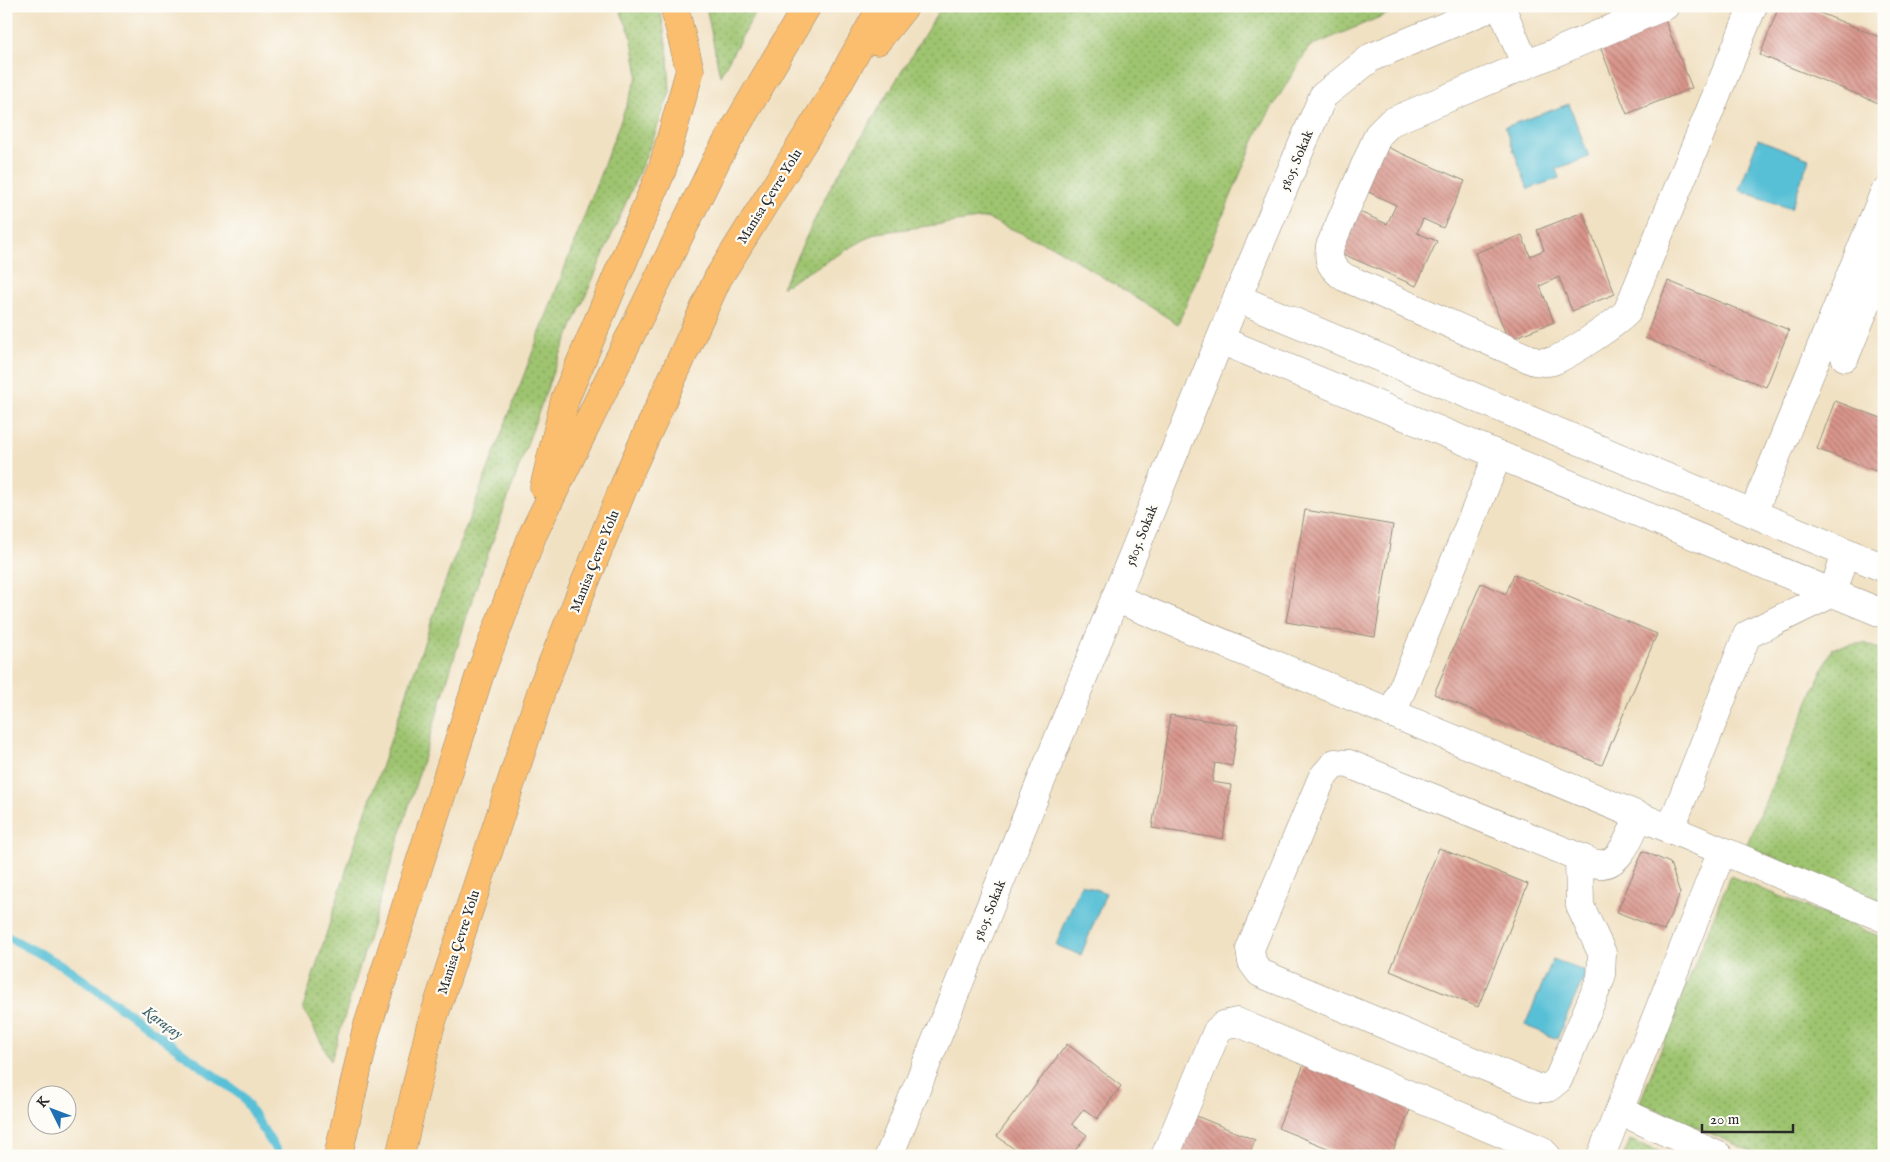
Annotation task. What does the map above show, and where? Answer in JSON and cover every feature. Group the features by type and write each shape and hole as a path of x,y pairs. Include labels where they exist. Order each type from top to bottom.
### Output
{"highway":[{"path":"533,534 565,399 662,170 690,70 674,6"},
{"path":"338,1156 366,1031 479,678 533,534 717,159 807,6"},
{"name":"Manisa Çevre Yolu","path":"400,1156 430,1028 542,686 631,469 718,278 830,99 882,6"},
{"path":"830,99 905,6"}],"street":[{"name":"5805. Sokak","path":"890,1156 1237,298 1323,96 1372,57 1494,6"},
{"path":"1501,6 1525,64"},
{"path":"1664,6 1391,122 1378,135 1330,246 1328,258 1333,269 1344,278 1534,361 1543,363 1553,361 1568,352 1620,319 1627,312 1753,6"},
{"path":"1753,513 1884,192"},
{"path":"1845,357 1884,261"},
{"path":"1237,298 1884,568"},
{"path":"1220,340 1884,614"},
{"path":"1392,714 1498,455"},
{"path":"1670,830 1747,635 1833,593 1846,552"},
{"path":"1115,598 1884,918"},
{"path":"1580,857 1580,906 1602,953 1601,978 1558,1080 1548,1088 1537,1088 1260,972 1252,962 1250,949 1322,778 1335,763 1349,764 1598,864 1609,862 1619,854 1639,816"},
{"path":"1601,1156 1722,851"},
{"path":"1165,1156 1217,1031 1224,1025 1237,1022 1541,1150 1546,1156"},
{"path":"1620,1111 1719,1156"}],"green space":[{"path":"618,6 657,6 662,18 668,56 670,92 652,142 554,369 473,596 331,1061 303,1008 352,852 444,585 638,75 631,35"},
{"path":"706,6 759,6 720,76"},
{"path":"942,6 1406,6 1309,47 1258,131 1178,324 1056,248 986,218 876,233 782,287 830,188"},
{"path":"1864,643 1884,651 1884,902 1746,846 1832,648"},
{"path":"1730,876 1884,938 1884,1156 1761,1156 1640,1102"},
{"path":"1630,1140 1670,1156 1624,1156"}],"water":[{"path":"1569,104 1589,157 1556,169 1559,178 1528,189 1505,127"},
{"path":"1758,139 1809,159 1791,209 1739,190"},
{"path":"1081,884 1106,893 1081,955 1056,945"},
{"path":"1553,959 1586,972 1557,1039 1525,1025"}],"building":[{"path":"1779,6 1803,6 1884,39 1884,96 1881,104 1760,55"},
{"path":"1662,13 1692,88 1627,114 1597,39"},
{"path":"1380,144 1465,181 1443,228 1423,219 1417,233 1437,241 1416,286 1336,251 1355,210 1387,224 1396,205 1360,188"},
{"path":"1583,212 1615,294 1572,311 1559,277 1540,286 1554,322 1508,340 1475,253 1522,235 1530,256 1544,250 1537,230"},
{"path":"1668,281 1789,330 1766,387 1645,338"},
{"path":"1835,401 1884,419 1884,474 1817,449"},
{"path":"1305,510 1393,525 1375,637 1286,622"},
{"path":"1514,574 1657,634 1602,765 1434,694 1481,583 1506,594"},
{"path":"1170,715 1238,725 1232,766 1215,763 1212,782 1231,785 1223,839 1152,828"},
{"path":"1439,848 1528,884 1478,1007 1390,971"},
{"path":"1643,851 1670,863 1680,893 1664,931 1617,912"},
{"path":"1067,1044 1121,1086 1097,1119 1084,1109 1072,1124 1087,1135 1071,1156 1023,1156 997,1136"},
{"path":"1305,1062 1412,1105 1391,1156 1347,1156 1278,1128"},
{"path":"1189,1113 1255,1140 1249,1156 1171,1156"}],"waterway":[{"name":"Karaçay","path":"6,936 64,966 242,1096 280,1156"}]}
